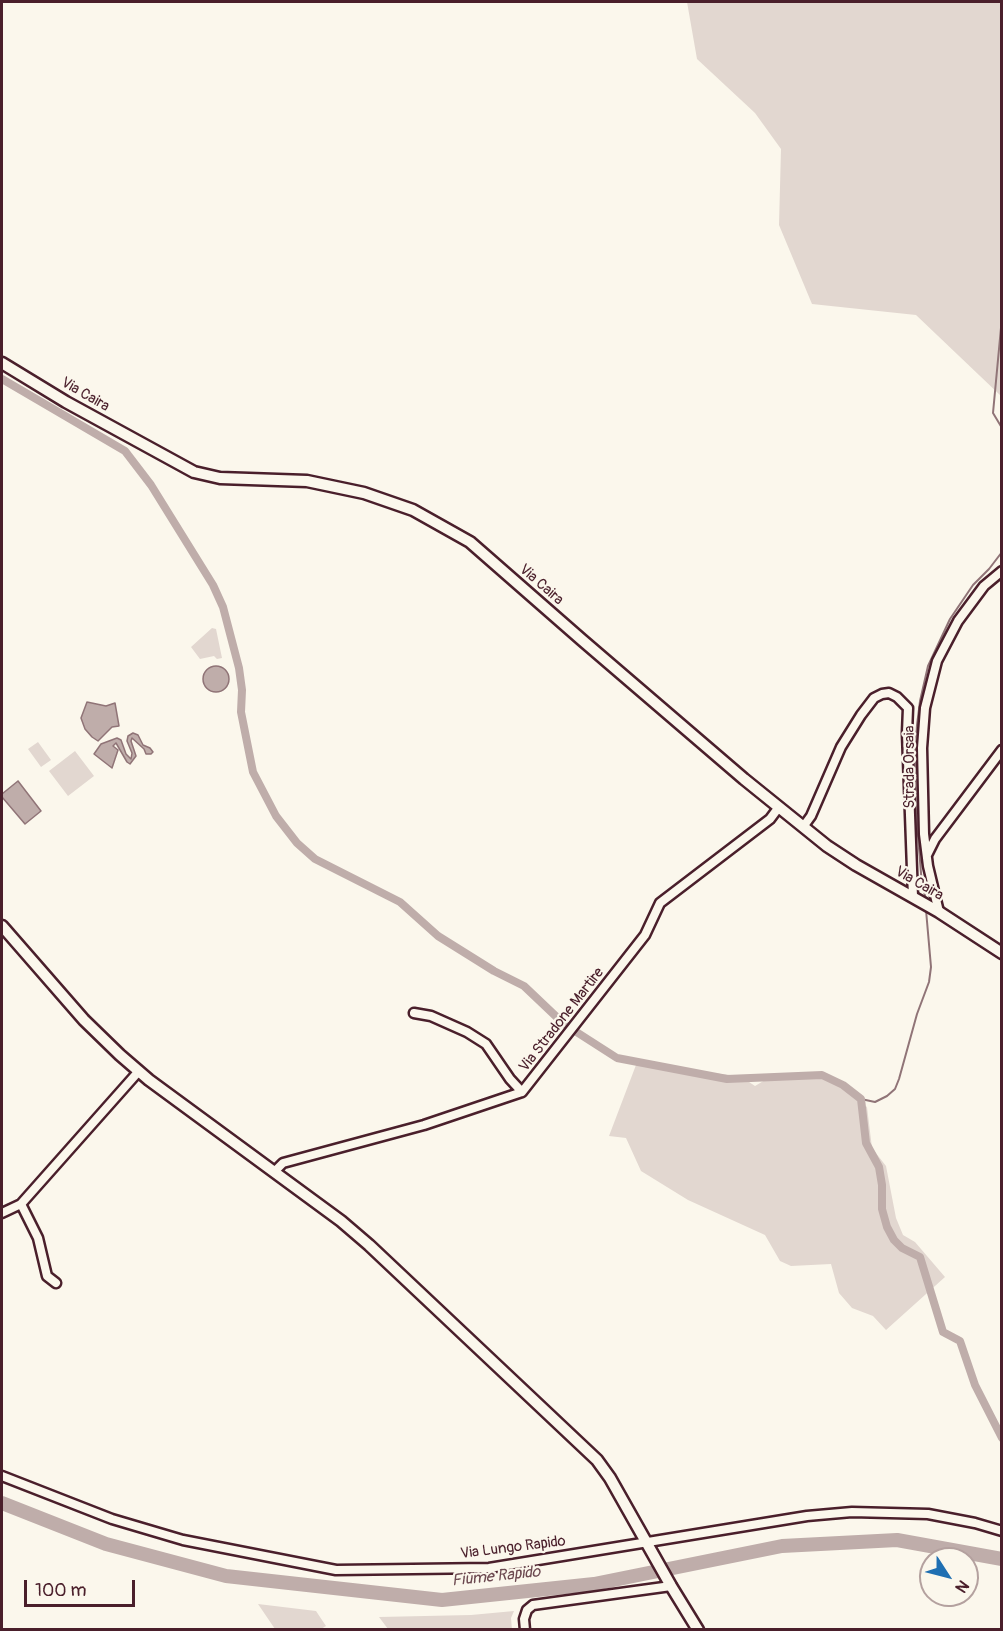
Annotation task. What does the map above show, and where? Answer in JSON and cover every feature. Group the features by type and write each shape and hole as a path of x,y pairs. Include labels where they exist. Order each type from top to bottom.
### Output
{"street":[{"name":"Via Caira","path":"2,363 66,402 194,472 220,478 307,481 364,493 413,510 470,542 582,640 827,846 939,912 1002,953"},
{"name":"Strada Orsaia","path":"939,912 924,834 922,748 925,708 937,661 958,621 973,599 1002,571"},
{"path":"803,827 811,816 841,747 866,707 873,698 882,693 889,693 897,697 908,708 906,733 914,897"},
{"path":"927,856 935,839 966,801 1002,750"},
{"name":"Via Stradone Martire","path":"274,1172 283,1163 424,1125 522,1092 645,935 660,903 771,819 779,807"},
{"path":"2,926 84,1020 139,1071 341,1221 597,1460 610,1478 698,1629"},
{"path":"414,1013 431,1016 467,1032 486,1044 522,1092"},
{"path":"2,1213 21,1204 139,1071"},
{"path":"21,1204 38,1238 47,1276 56,1283"},
{"name":"Via Lungo Rapido","path":"2,1476 112,1519 183,1540 336,1570 489,1568 649,1546 807,1516 852,1512 928,1514 1002,1531"},
{"path":"525,1629 524,1619 527,1610 533,1605 668,1581"}],"shaded area":[{"path":"687,2 1001,2 1001,396 916,315 812,304 779,225 781,149 755,113 697,59"},
{"path":"212,628 216,629 222,658 217,659 214,656 200,659 191,647"},
{"path":"216,666 225,670 229,679 225,688 216,692 207,688 203,679 207,670"},
{"path":"87,702 106,706 115,703 119,726 112,727 98,741 85,729 81,718"},
{"path":"133,733 138,735 143,745 150,748 153,752 151,754 146,754 132,738 136,756 130,764 116,743 113,746 118,750 112,768 94,754 101,744 117,738 121,740 126,754 131,759 132,753 127,741 128,736"},
{"path":"38,742 51,760 41,767 28,749"},
{"path":"75,751 94,776 68,796 49,771"},
{"path":"18,781 41,811 25,824 2,797 2,794"},
{"path":"636,1065 740,1076 755,1086 777,1073 830,1079 867,1107 872,1148 886,1166 896,1218 903,1235 915,1242 945,1277 886,1330 873,1316 852,1308 839,1293 831,1264 791,1266 780,1261 765,1235 688,1200 641,1171 626,1138 609,1136"},
{"path":"258,1604 316,1611 326,1626 321,1629 275,1629"},
{"path":"514,1611 511,1618 512,1630 388,1629 379,1617 471,1615"}],"waterway":[{"path":"1002,317 993,413 1002,428"},
{"path":"2,379 125,451 151,485 213,585 223,607 239,668 242,690 241,712 253,772 276,816 297,843 315,859 400,902 438,936 494,971 524,986 564,1024 617,1058 727,1079 822,1075 843,1085 861,1099 866,1143 879,1167 882,1209 887,1227 894,1240 902,1248 920,1257 943,1332 960,1341 975,1385 1002,1438"},
{"path":"926,899 922,885 916,812 915,741 920,701 928,666 950,619 973,585 1002,552"},
{"path":"861,1099 875,1102 887,1096 895,1089 899,1079 917,1014 929,982 931,967 926,910"},
{"name":"Fiume Rapido","path":"2,1503 106,1544 226,1576 442,1600 594,1584 782,1546 897,1540 1002,1559"}]}
